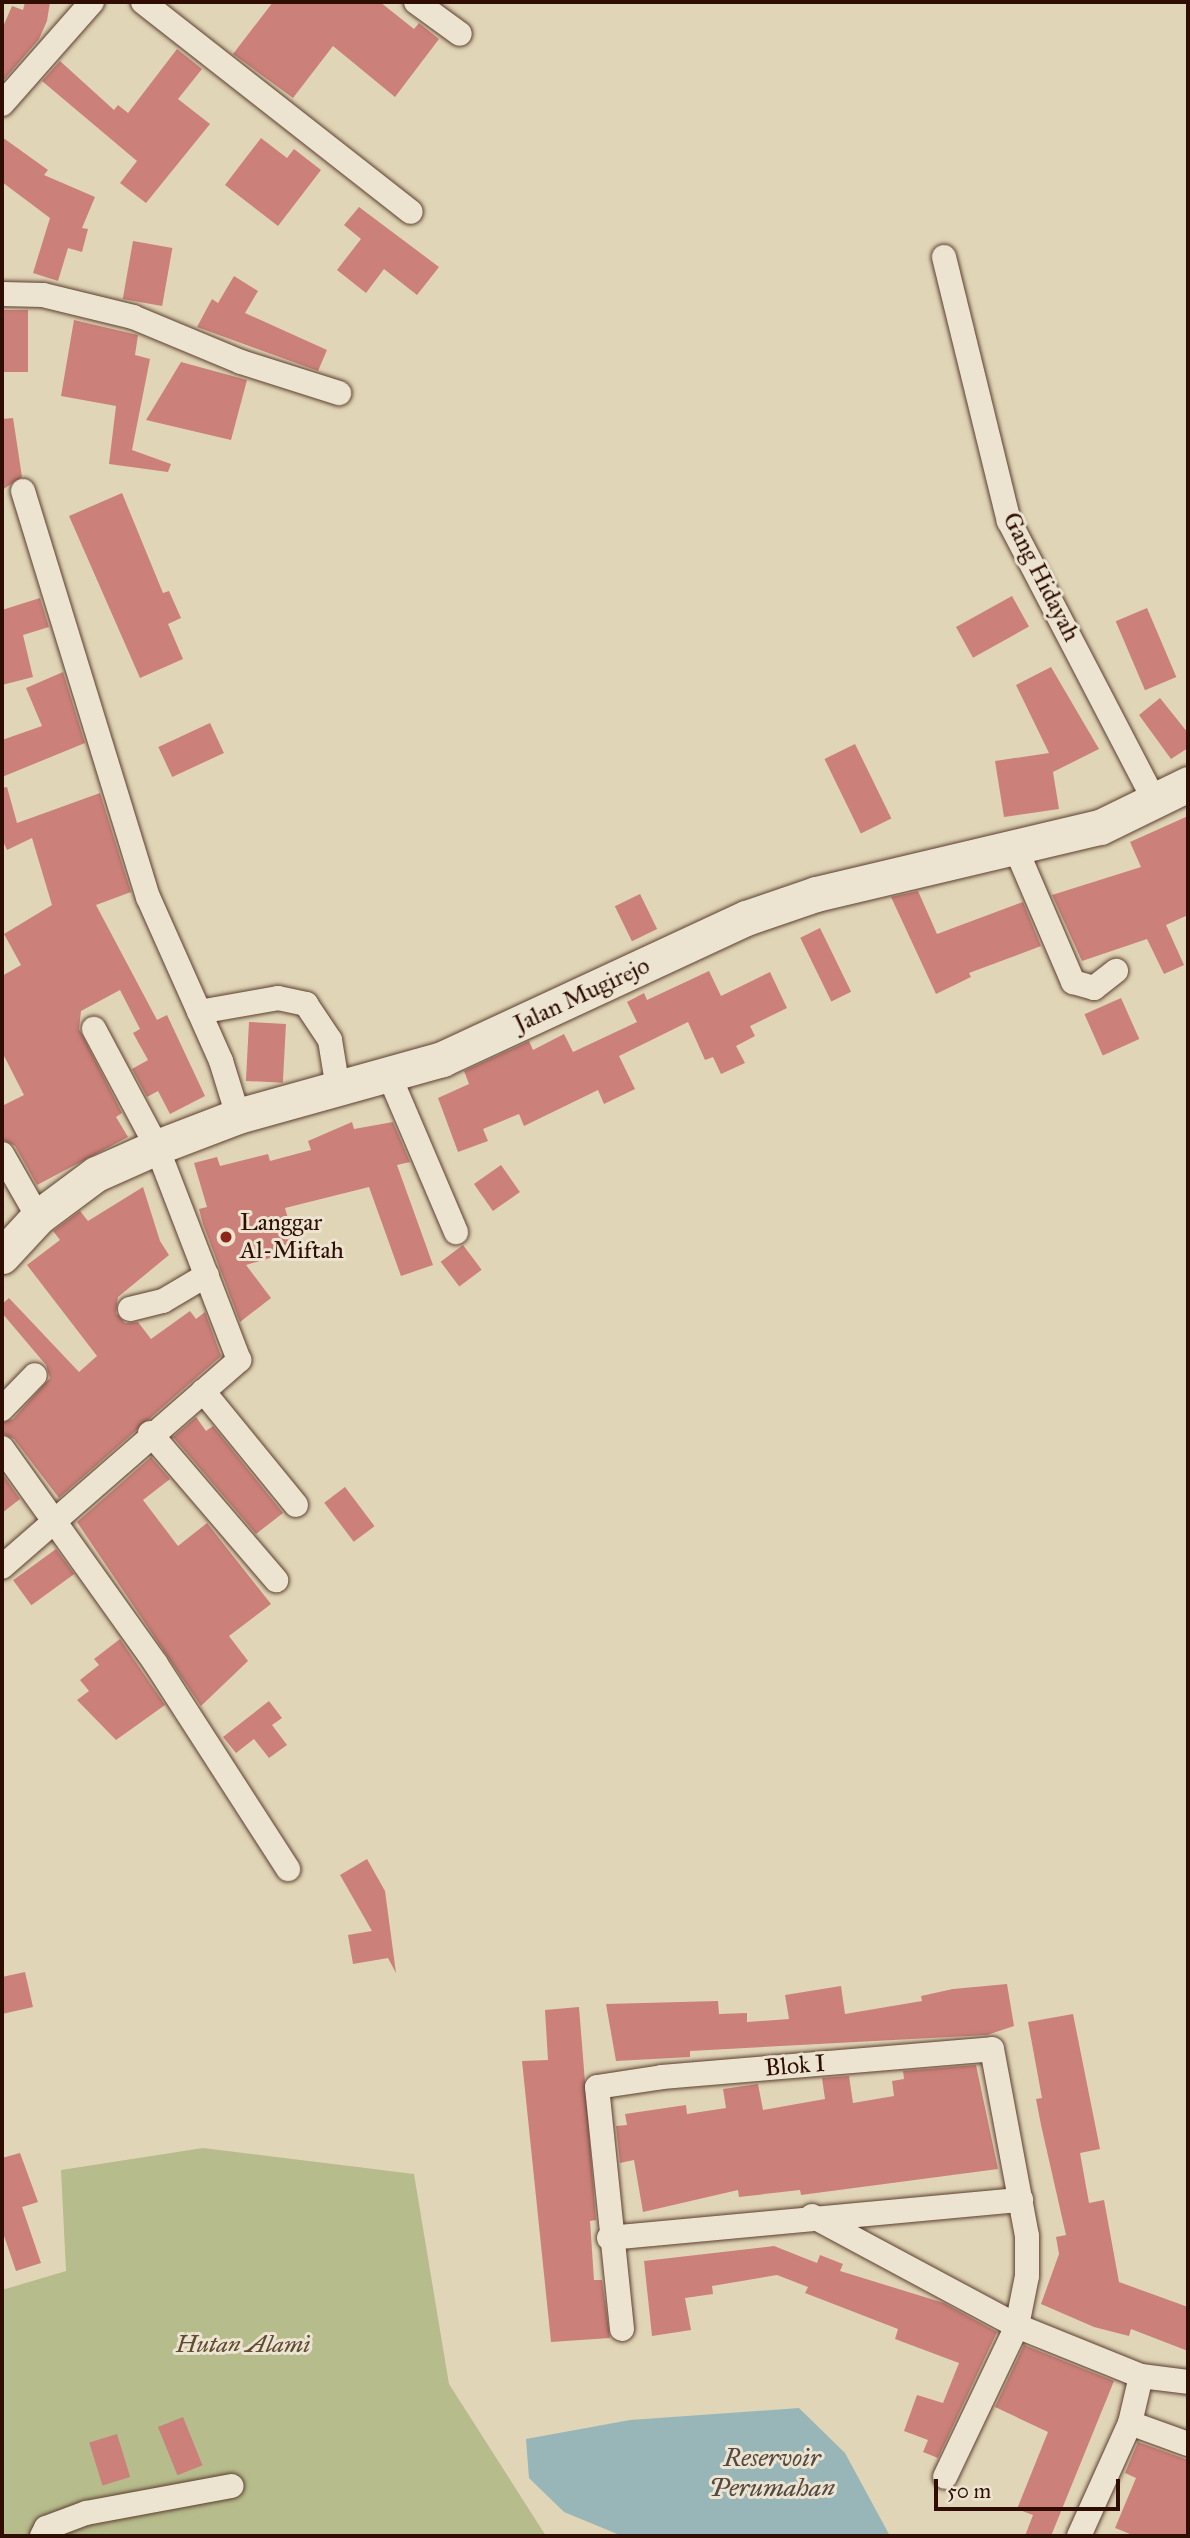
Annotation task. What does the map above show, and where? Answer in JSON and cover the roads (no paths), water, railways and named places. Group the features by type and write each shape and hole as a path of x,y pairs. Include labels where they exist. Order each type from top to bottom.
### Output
{"street":[{"path":"2,104 92,2"},
{"path":"143,2 411,212"},
{"path":"416,2 460,34"},
{"name":"Gang Hidayah","path":"944,257 1009,521 1155,801"},
{"path":"2,294 43,295 133,317 241,362 338,393"},
{"path":"23,491 148,897 199,1012 238,1116"},
{"name":"Jalan Mugirejo","path":"2,1256 38,1217 96,1174 157,1147 238,1116 389,1075 478,1044 746,918 816,894 1101,827 1188,784"},
{"path":"1016,849 1073,982 1094,988 1116,971"},
{"path":"199,1012 278,998 306,1004 330,1040 338,1089"},
{"path":"2,1567 58,1524 150,1433 235,1366 239,1356 157,1147 93,1029"},
{"path":"389,1075 456,1232"},
{"path":"2,1154 38,1217"},
{"path":"130,1309 163,1301 206,1275"},
{"path":"2,1409 35,1375"},
{"path":"203,1391 296,1505"},
{"path":"150,1433 276,1580"},
{"path":"2,1448 58,1524 288,1869"},
{"name":"Blok I","path":"622,2329 609,2238 597,2087 981,2047 994,2055 1021,2200 1027,2276 1017,2326 945,2477"},
{"path":"609,2238 812,2216 1021,2200"},
{"path":"812,2216 1017,2326 1142,2376 1188,2382"},
{"path":"1079,2536 1130,2423 1142,2376"},
{"path":"1130,2423 1188,2444"},
{"path":"42,2536 46,2528 86,2513 232,2486"}],"water":[{"name":"Reservoir Perumahan","path":"799,2408 845,2453 890,2536 622,2536 564,2512 529,2478 526,2439 630,2420"}],"place":[{"name":"Langgar Al-Miftah","path":"226,1237"}],"park label":[{"name":"Hutan Alami","path":"243,2345"}]}
